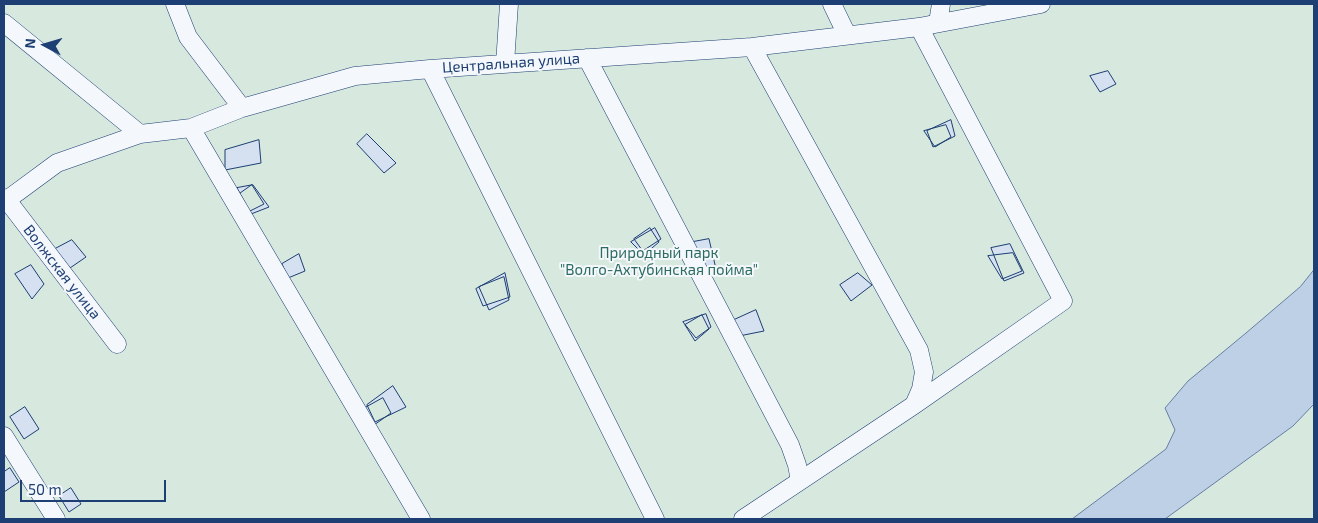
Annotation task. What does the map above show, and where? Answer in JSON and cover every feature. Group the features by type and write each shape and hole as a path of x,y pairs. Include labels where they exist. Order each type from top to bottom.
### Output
{"street":[{"path":"175,4 188,37 242,108"},
{"path":"506,64 509,4"},
{"path":"832,4 847,35"},
{"path":"938,23 941,4"},
{"name":"Центральная улица","path":"5,200 57,164 140,134 191,128 242,108 355,76 430,68 752,47 919,27 1034,5"},
{"path":"4,23 140,134"},
{"path":"744,519 914,405 1063,301 919,27"},
{"path":"752,47 919,350 924,372 921,389 914,405"},
{"path":"587,58 790,445 798,465 800,481"},
{"path":"430,68 655,519"},
{"path":"191,128 421,519"},
{"name":"Волжская улица","path":"5,200 117,344"},
{"path":"4,436 56,519"}],"green space":[{"name":"Природный парк \"Волго-Ахтубинская пойма\"","path":"4,4 1314,4 1314,519 4,519"}],"water":[{"path":"1314,270 1314,404 1293,426 1165,519 1072,519 1166,449 1175,430 1165,408 1188,381 1300,287"}],"building":[{"path":"1108,71 1116,84 1100,92 1090,76"},
{"path":"951,120 955,136 933,147 927,131"},
{"path":"946,125 951,137 935,147 924,131"},
{"path":"367,134 396,163 384,173 357,144"},
{"path":"259,140 261,163 225,170 225,150"},
{"path":"252,185 264,204 246,213 238,195"},
{"path":"253,185 269,207 251,214 237,188"},
{"path":"650,228 659,242 645,254 634,239"},
{"path":"655,228 661,239 641,252 631,242"},
{"path":"709,239 716,269 705,273 693,242"},
{"path":"72,240 86,257 70,268 55,249"},
{"path":"1010,244 1024,273 1004,281 991,248"},
{"path":"1013,253 1022,271 1002,279 988,256"},
{"path":"299,254 305,271 288,278 282,264"},
{"path":"31,265 44,284 32,299 15,274"},
{"path":"505,273 510,297 483,306 476,289"},
{"path":"858,273 872,285 851,301 840,285"},
{"path":"504,277 509,300 489,310 479,287"},
{"path":"756,310 764,331 739,336 734,320"},
{"path":"706,314 711,327 696,338 683,322"},
{"path":"702,315 709,329 695,341 685,325"},
{"path":"393,386 406,407 375,422 367,405"},
{"path":"383,398 391,413 374,425 365,408"},
{"path":"25,407 39,429 24,439 10,417"},
{"path":"10,468 19,482 4,492 4,472"},
{"path":"71,488 81,504 69,512 59,496"}]}
